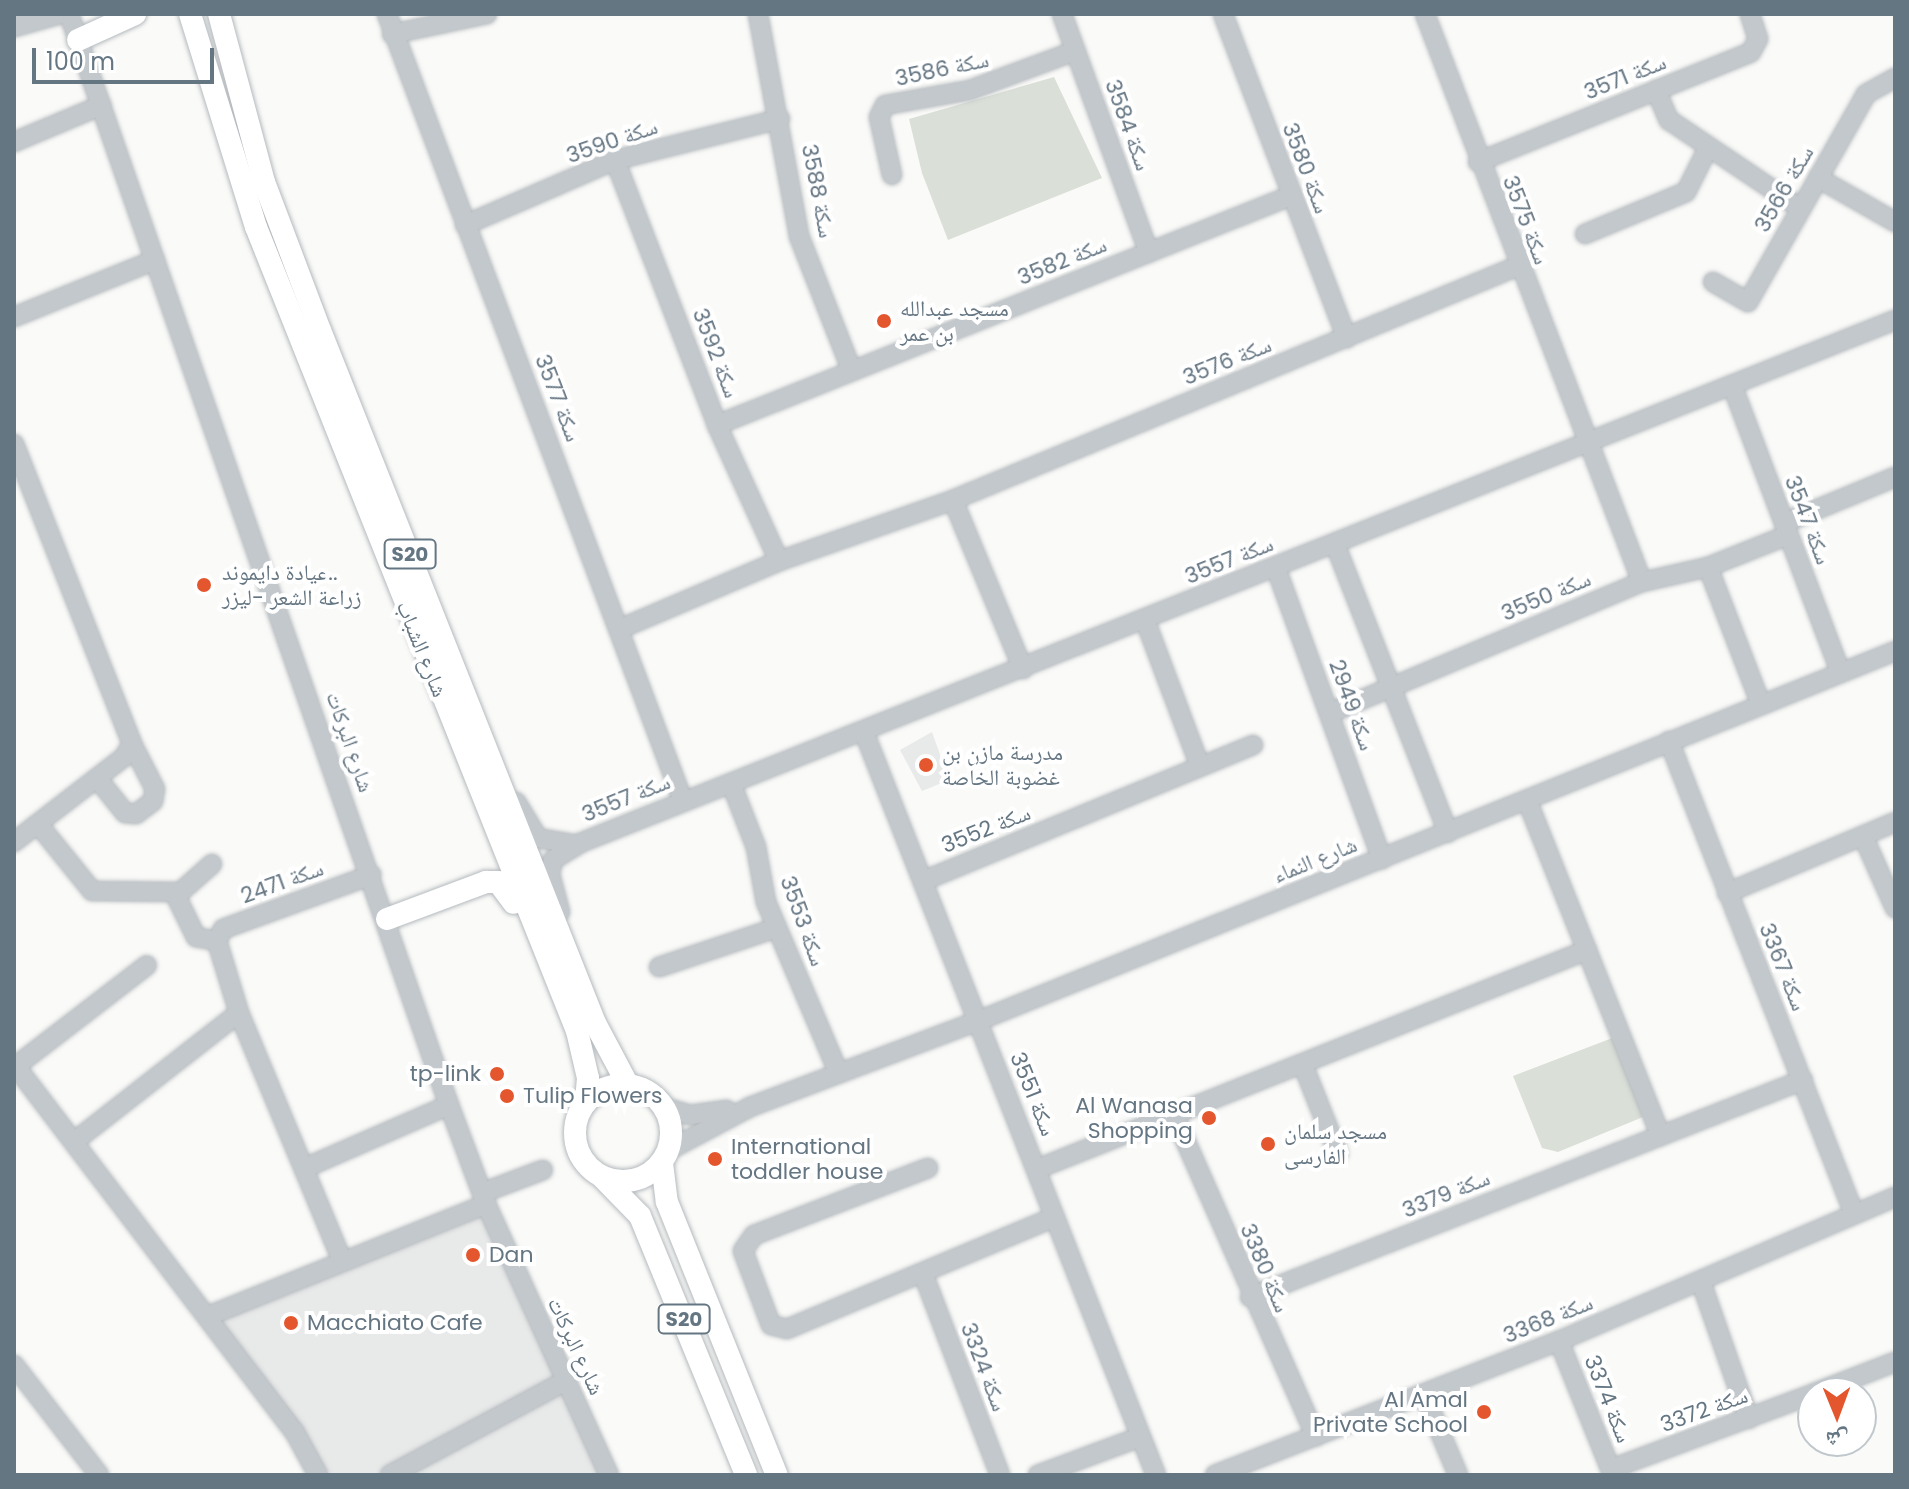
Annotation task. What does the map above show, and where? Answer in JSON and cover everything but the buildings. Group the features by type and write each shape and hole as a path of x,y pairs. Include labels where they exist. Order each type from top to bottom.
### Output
{"main road":[{"path":"175,14 211,86"},
{"name":"شارع الشباب","path":"190,14 256,227 582,1048 586,1102"},
{"name":"شارع الشباب","path":"219,14 264,182 583,992 628,1085"},
{"path":"78,40 132,15"},
{"path":"456,894 482,875 491,857 461,749"},
{"path":"387,919 498,882 557,986"},
{"path":"586,1102 597,1092 628,1085 648,1092 664,1107"},
{"name":"S20","path":"586,1102 576,1121 575,1141 588,1166 620,1190 652,1240 746,1475"},
{"name":"S20","path":"664,1107 672,1128 666,1156 672,1215 777,1475"},
{"path":"602,1177 628,1181 666,1156"}],"street":[{"path":"14,27 61,14"},
{"name":"شارع البركات","path":"69,14 387,919 449,1105 484,1198 609,1475"},
{"path":"227,14 245,103"},
{"name":"سكة 3577","path":"387,14 465,225 622,628 683,801"},
{"path":"392,34 487,14"},
{"name":"سكة 3588","path":"758,14 780,119 799,236 852,371"},
{"name":"سكة 3584","path":"1062,14 1149,253"},
{"name":"سكة 3580","path":"1223,14 1290,196 1347,338"},
{"name":"سكة 3575","path":"1425,14 1478,162 1586,442"},
{"name":"سكة 3571","path":"1478,162 1751,52 1758,39 1750,14"},
{"name":"سكة 3586","path":"892,175 879,117 885,105 970,90 1075,51"},
{"name":"سكة 3566","path":"1713,282 1748,302 1866,94 1895,78"},
{"path":"1656,90 1669,120 1707,150 1800,208"},
{"path":"14,142 102,105"},
{"name":"سكة 3590","path":"465,225 615,160 780,119"},
{"path":"1585,234 1686,192 1707,150"},
{"name":"سكة 3592","path":"615,160 717,425 779,561"},
{"path":"1818,178 1895,222"},
{"name":"سكة 3582","path":"717,425 1290,196"},
{"path":"14,317 155,260"},
{"name":"سكة 3576","path":"622,628 779,561 953,500 1518,266"},
{"name":"سكة 3557","path":"580,843 1895,320"},
{"name":"سكة 3547","path":"1732,385 1840,671"},
{"path":"1586,442 1642,582"},
{"path":"14,444 132,744 155,789 153,801 136,814 125,813 97,778"},
{"name":"سكة 3550","path":"1330,713 1642,582 1708,567 1895,477"},
{"path":"953,500 1023,669"},
{"path":"1335,544 1448,833"},
{"path":"1708,567 1761,704"},
{"name":"سكة 2949","path":"1276,568 1382,859"},
{"path":"1145,620 1200,766"},
{"name":"شارع النماء","path":"666,1156 750,1107 978,1021 1895,651"},
{"path":"474,714 538,838 580,843"},
{"name":"سكة 3551","path":"864,732 1156,1475"},
{"name":"سكة 3367","path":"1669,741 1853,1211"},
{"path":"14,842 97,778 132,744"},
{"name":"سكة 3552","path":"923,881 1253,745"},
{"name":"سكة 3553","path":"731,783 756,847 776,928 838,1072"},
{"path":"1527,800 1660,1135"},
{"path":"1727,893 1895,822"},
{"path":"38,824 92,891 176,892 212,864"},
{"path":"1863,836 1895,908"},
{"path":"580,843 560,853 550,874 583,992"},
{"name":"سكة 2471","path":"217,941 223,929 371,875"},
{"path":"176,892 192,932 217,941 239,1013 342,1260"},
{"path":"659,967 776,928"},
{"path":"1037,1169 1175,1117 1587,950"},
{"path":"147,965 15,1065 294,1431 318,1475"},
{"path":"75,1141 239,1013"},
{"path":"1303,1065 1338,1153"},
{"name":"سكة 3379","path":"1250,1297 1803,1080"},
{"path":"305,1168 449,1105"},
{"name":"شارع النماء","path":"664,1107 704,1116 750,1107"},
{"name":"سكة 3380","path":"1175,1117 1250,1297 1316,1436"},
{"path":"928,1168 754,1235 743,1251 771,1325 787,1329 924,1276 1055,1217"},
{"path":"208,1316 543,1170"},
{"name":"سكة 3368","path":"1215,1475 1559,1341 1701,1282 1853,1211 1895,1197"},
{"name":"سكة 3324","path":"924,1276 1000,1475"},
{"path":"1701,1282 1749,1419"},
{"name":"سكة 3374","path":"1559,1341 1612,1472"},
{"path":"533,1398 548,1373 551,1352"},
{"name":"سكة 3372","path":"1856,1377 1895,1362"},
{"path":"14,1365 21,1388 99,1475"},
{"path":"390,1475 565,1381"},
{"path":"1424,1394 1458,1475"},
{"path":"533,1398 580,1413"},
{"name":"سكة 3372","path":"1612,1472 1797,1400"},
{"path":"1038,1475 1140,1437"}],"shaded area":[{"path":"1054,77 1102,178 948,240 922,173 909,119"},
{"name":"مدرسة مازن بن غضوبة الخاصة","path":"932,732 949,780 922,791 900,750"},
{"path":"1615,1037 1643,1117 1558,1152 1542,1148 1513,1076"},
{"path":"486,1204 608,1475 314,1475 207,1314"}],"place":[{"name":"مسجد عبدالله بن عمر","path":"884,321"},
{"name":"عيادة دايموند.. زراعة الشعر -ليزر","path":"204,585"},
{"name":"مدرسة مازن بن غضوبة الخاصة","path":"926,765"},
{"name":"tp-link","path":"497,1074"},
{"name":"Tulip Flowers","path":"507,1096"},
{"name":"Al Wanasa Shopping","path":"1209,1118"},
{"name":"مسجد سلمان الفارسى","path":"1268,1144"},
{"name":"International toddler house","path":"715,1159"},
{"name":"Dan","path":"473,1255"},
{"name":"Macchiato Cafe","path":"291,1323"},
{"name":"Al Amal Private School","path":"1484,1412"}]}
